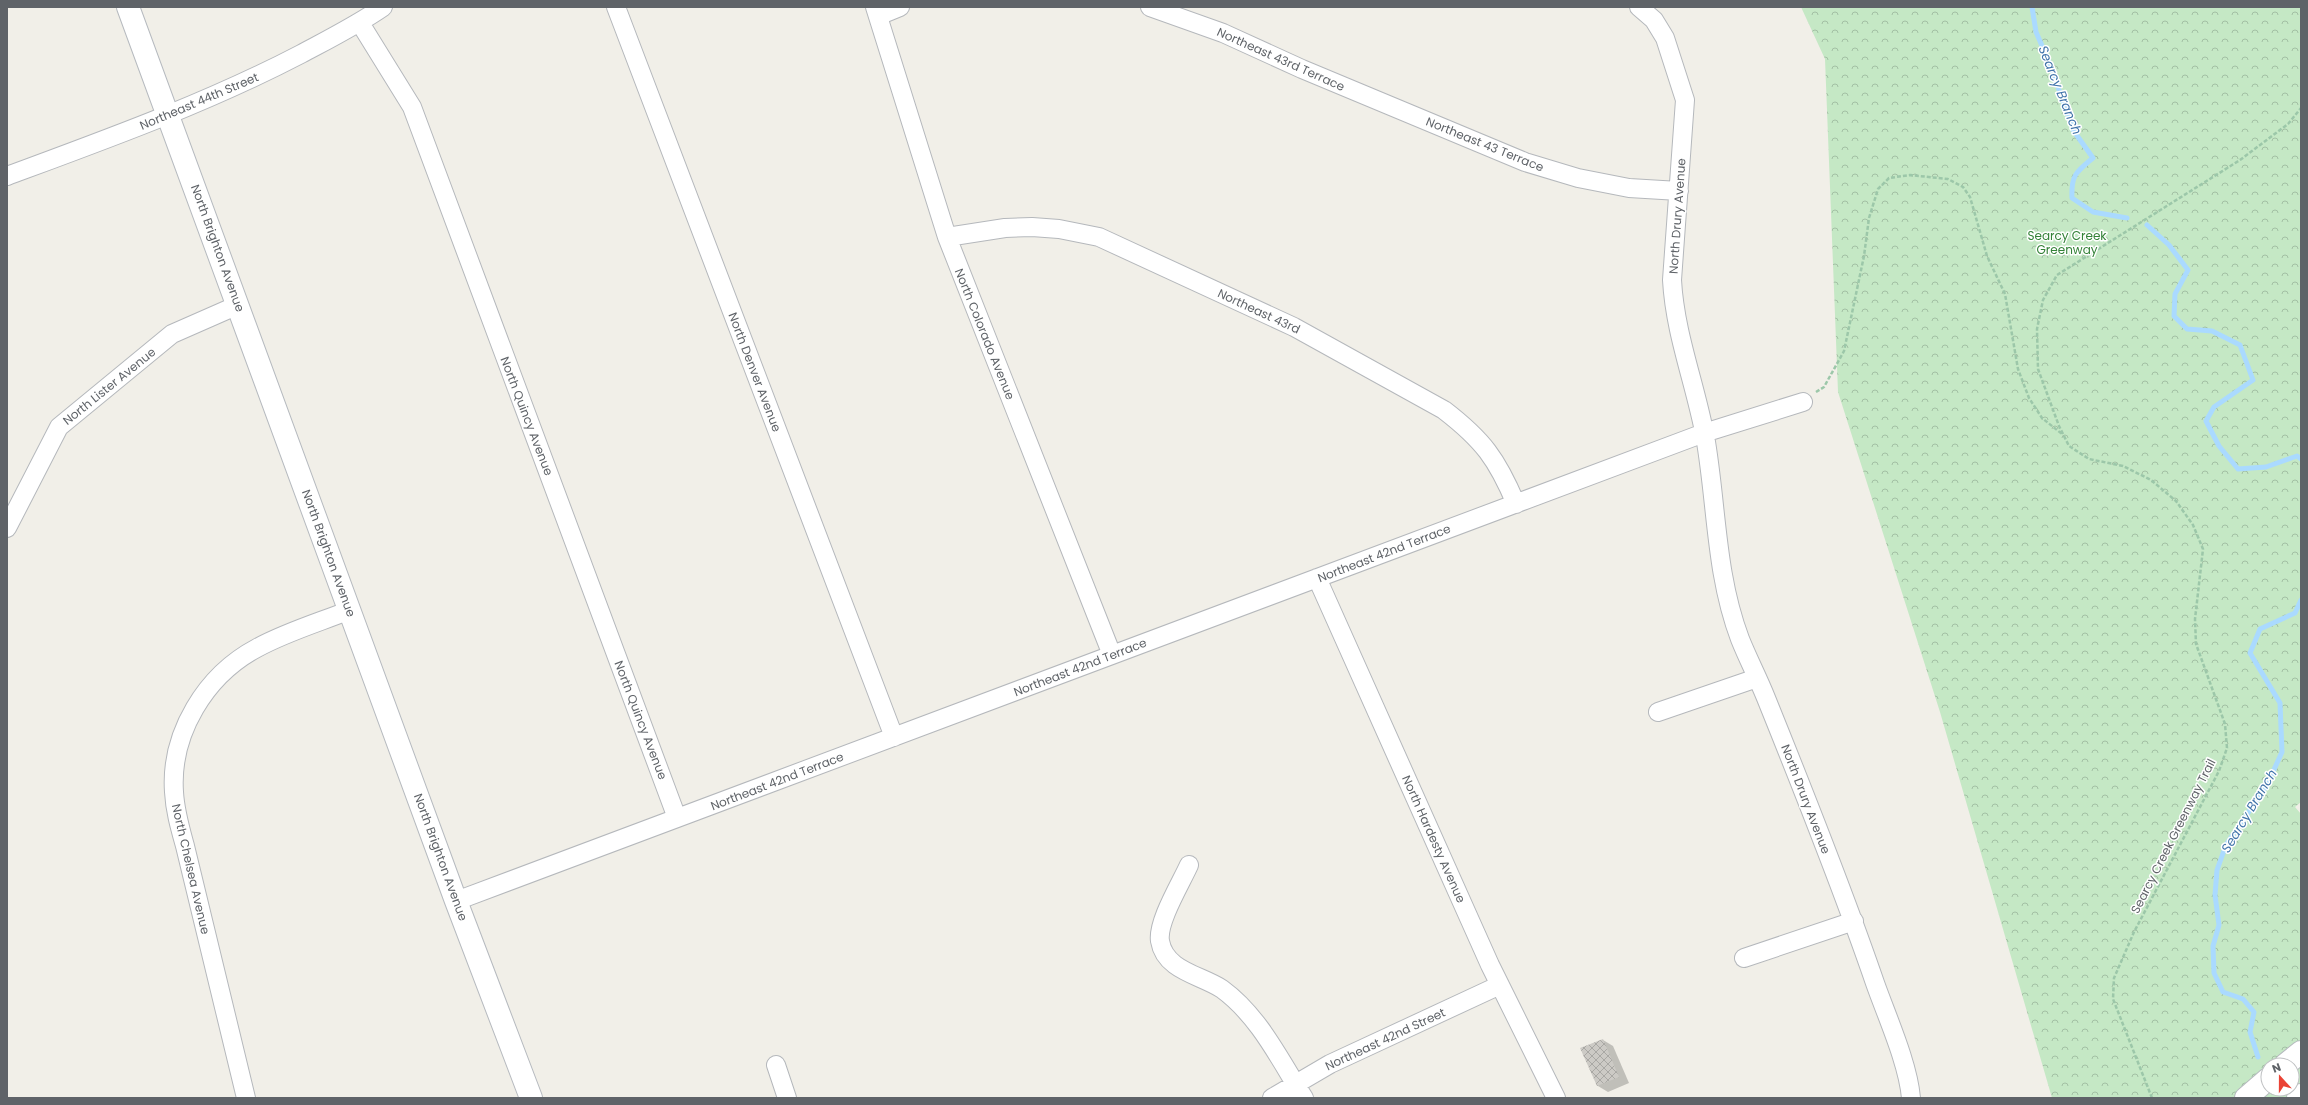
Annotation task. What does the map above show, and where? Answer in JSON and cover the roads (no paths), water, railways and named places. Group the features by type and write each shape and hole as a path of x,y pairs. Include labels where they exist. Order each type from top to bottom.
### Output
{"main road":[{"name":"North Brighton Avenue","path":"128,7 169,115 456,901 532,1098"},
{"path":"2246,1098 2260,1086"},
{"path":"2298,1098 2301,1095"}],"street":[{"name":"Northeast 44th Street","path":"7,176 169,115 252,79 360,23 383,7"},
{"name":"North Denver Avenue","path":"616,7 894,737"},
{"path":"876,11 900,7"},
{"name":"Northeast 43rd Terrace","path":"1150,7 1223,33 1302,69 1410,114"},
{"name":"North Drury Avenue","path":"1639,7 1654,20 1665,38 1685,100 1672,280 1673,297 1677,328 1704,433 1710,467 1718,550 1727,594 1740,637 1765,695 1854,921 1904,1067 1911,1098"},
{"name":"North Colorado Avenue","path":"876,11 947,237 1112,655"},
{"name":"North Quincy Avenue","path":"360,23 412,107 677,818"},
{"name":"Northeast 43 Terrace","path":"1410,114 1525,162 1578,178 1629,188 1679,191"},
{"name":"Northeast 43rd","path":"947,237 1005,228 1032,227 1059,229 1099,237 1294,327 1444,410 1465,426 1484,445 1499,466 1516,504"},
{"name":"North Lister Avenue","path":"7,528 59,427 172,334 238,305"},
{"path":"1704,433 1803,402"},
{"name":"Northeast 42nd Terrace","path":"456,901 1704,433"},
{"name":"North Hardesty Avenue","path":"1317,578 1500,985 1556,1098"},
{"name":"North Chelsea Avenue","path":"246,1098 177,818 174,792 175,765 181,738 191,713 215,680 235,662 258,647 350,610"},
{"path":"1658,712 1757,678"},
{"path":"1189,865 1160,929 1163,951 1169,961 1209,982 1240,1005 1256,1022 1299,1091"},
{"path":"1744,958 1854,921"},
{"name":"Northeast 42nd Street","path":"1272,1098 1299,1091 1330,1064 1500,985"},
{"path":"776,1065 788,1098"}],"waterway":[{"name":"Searcy Branch","path":"2032,7 2036,32 2050,64 2073,130 2093,158 2082,167 2076,175 2072,184 2072,198 2093,212 2127,218"},
{"name":"Searcy Branch","path":"2147,225 2169,245 2188,270 2175,294 2174,316 2187,329 2212,331 2240,345 2253,380 2214,407 2206,421 2219,446 2238,469 2266,467 2297,456 2301,459"},
{"name":"Searcy Branch","path":"2258,1057 2250,1032 2254,1012 2243,999 2223,992 2214,973 2213,946 2219,925 2215,895 2217,870 2226,845 2267,785 2282,752 2280,703 2250,653 2260,629 2295,613 2301,600"}],"park label":[{"name":"Searcy Creek Greenway","path":"2067,242"}]}
